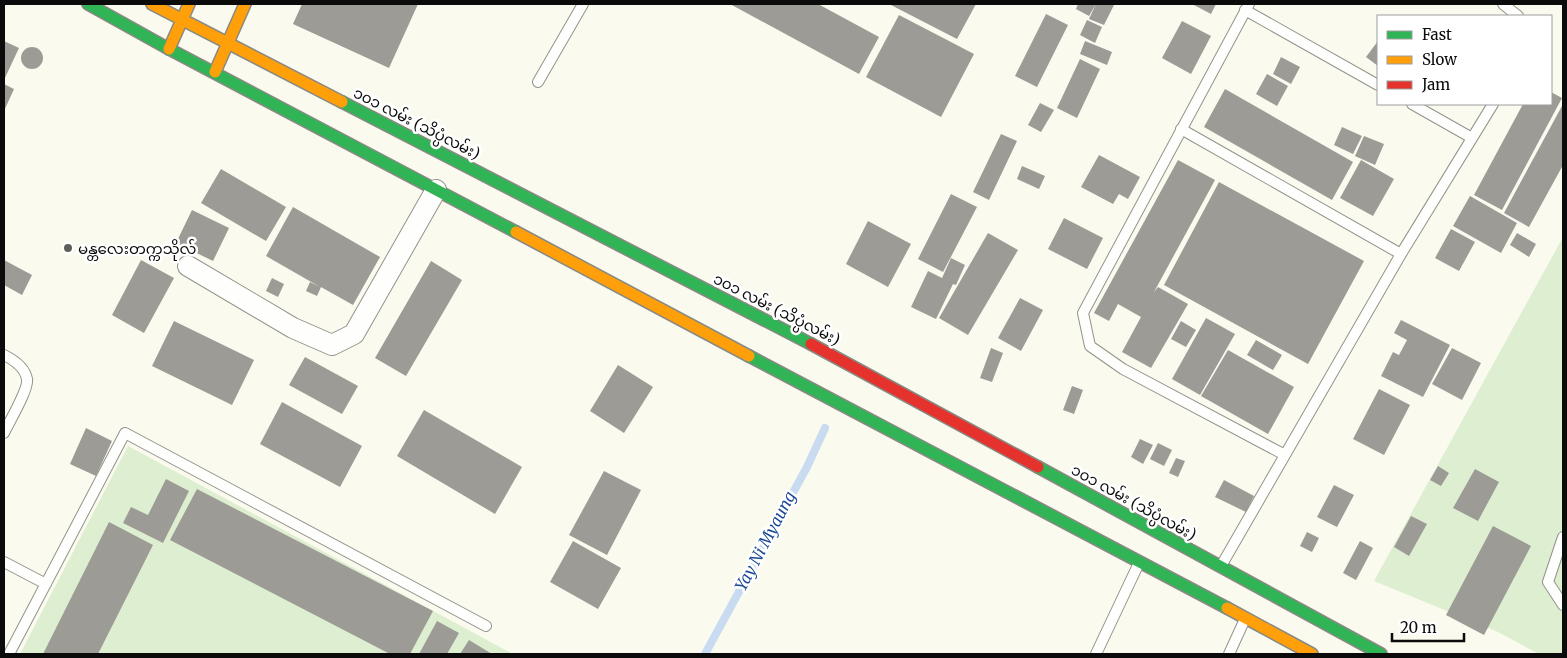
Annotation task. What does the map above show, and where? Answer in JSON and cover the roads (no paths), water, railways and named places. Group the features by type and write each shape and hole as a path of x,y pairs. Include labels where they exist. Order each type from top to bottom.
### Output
{"main road":[{"path":"88,4 169,49 1312,654"},
{"name":"၁၀၁ လမ်း (သိပ္ပံလမ်း)","path":"152,4 850,364 1381,654"},
{"path":"169,49 189,4"},
{"path":"214,72 245,4"}],"street":[{"path":"188,266 293,328 332,345 354,334 436,190"}],"lane":[{"path":"538,82 584,4"},
{"path":"1503,4 1517,15"},
{"path":"1285,455 1123,369 1090,346 1083,313 1247,7 1377,84"},
{"path":"1414,105 1472,138"},
{"path":"1221,567 1401,254 1492,105"},
{"path":"1182,129 1401,254"},
{"path":"4,355 24,370 28,382 4,433"},
{"path":"9,654 125,433 486,626"},
{"path":"1563,537 1548,582 1563,605"},
{"path":"4,562 46,584"},
{"path":"1096,654 1139,562"},
{"path":"1228,654 1245,618"}],"waterway":[{"name":"Yay Ni Myaung","path":"705,654 807,467 825,428"}],"place":[{"name":"မန္တလေးတက္ကသိုလ်","path":"68,248"}]}
